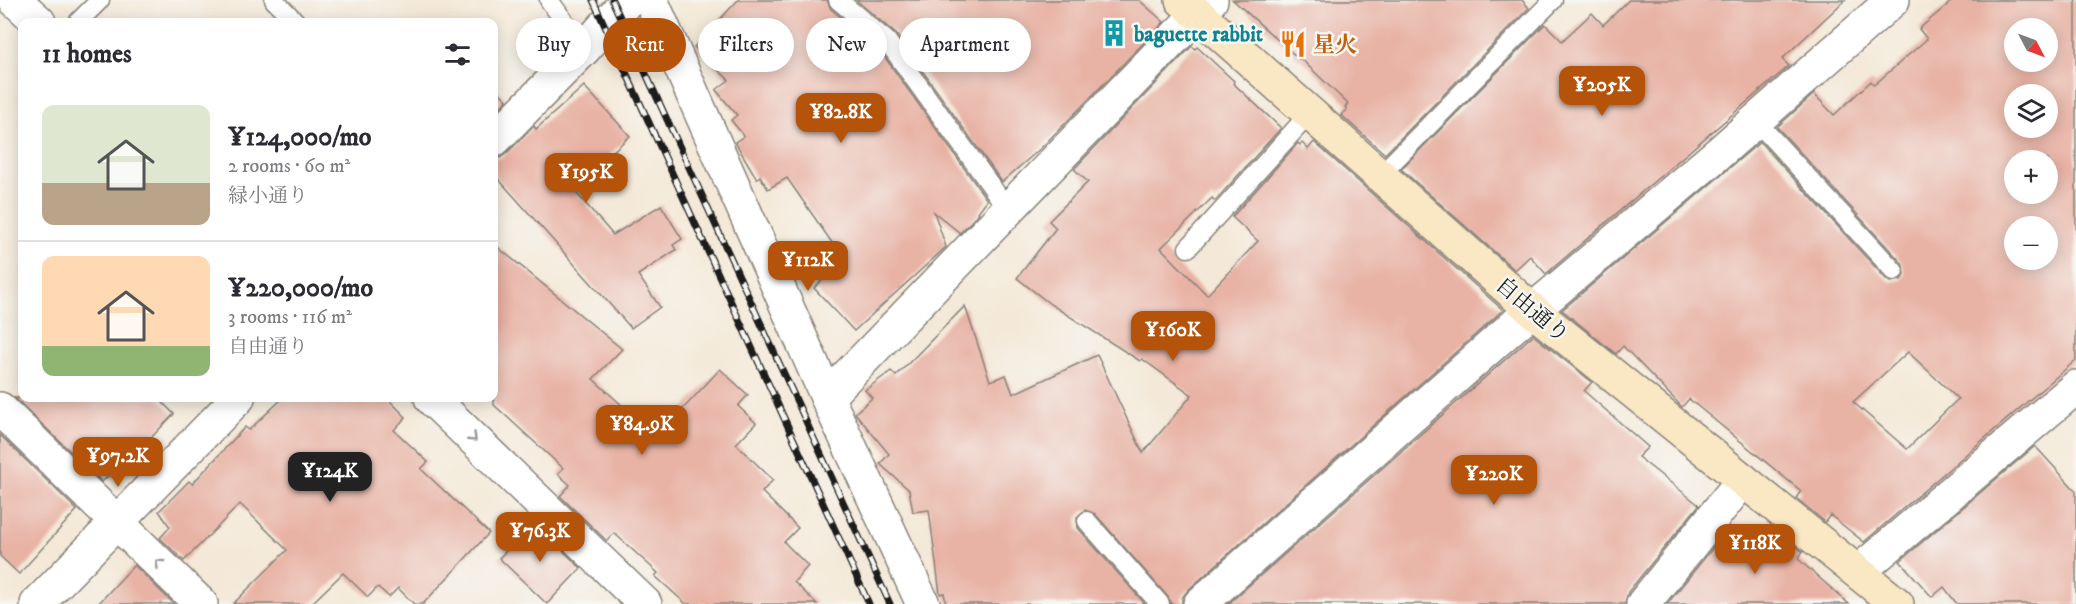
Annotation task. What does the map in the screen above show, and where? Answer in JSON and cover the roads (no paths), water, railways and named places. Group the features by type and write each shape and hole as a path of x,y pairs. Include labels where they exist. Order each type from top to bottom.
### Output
{"main road":[{"name":"自由通り","path":"1197,5 1310,113 1532,310 1897,604"}],"street":[{"path":"15,0 35,18"},
{"path":"591,41 628,0"},
{"path":"651,0 827,397 923,604"},
{"path":"1200,604 1532,310 1756,121 1893,0"},
{"path":"827,397 1009,211 1197,5"},
{"path":"498,136 561,72"},
{"path":"1858,572 2076,387"},
{"path":"37,604 234,402"},
{"path":"435,402 645,604"},
{"path":"0,409 201,604"},
{"path":"1643,604 1743,480"}],"lane":[{"path":"82,18 100,0"},
{"path":"274,0 292,18"},
{"path":"549,0 562,18"},
{"path":"838,0 887,41 1009,211"},
{"path":"1380,175 1553,0"},
{"path":"1188,248 1310,113"},
{"path":"1756,121 1894,271"},
{"path":"1088,521 1160,604"}],"railway":[{"path":"593,0 869,604"},
{"path":"612,0 890,604"}],"place":[{"name":"baguette rabbit","path":"1114,33"},
{"name":"星火","path":"1293,44"}]}
